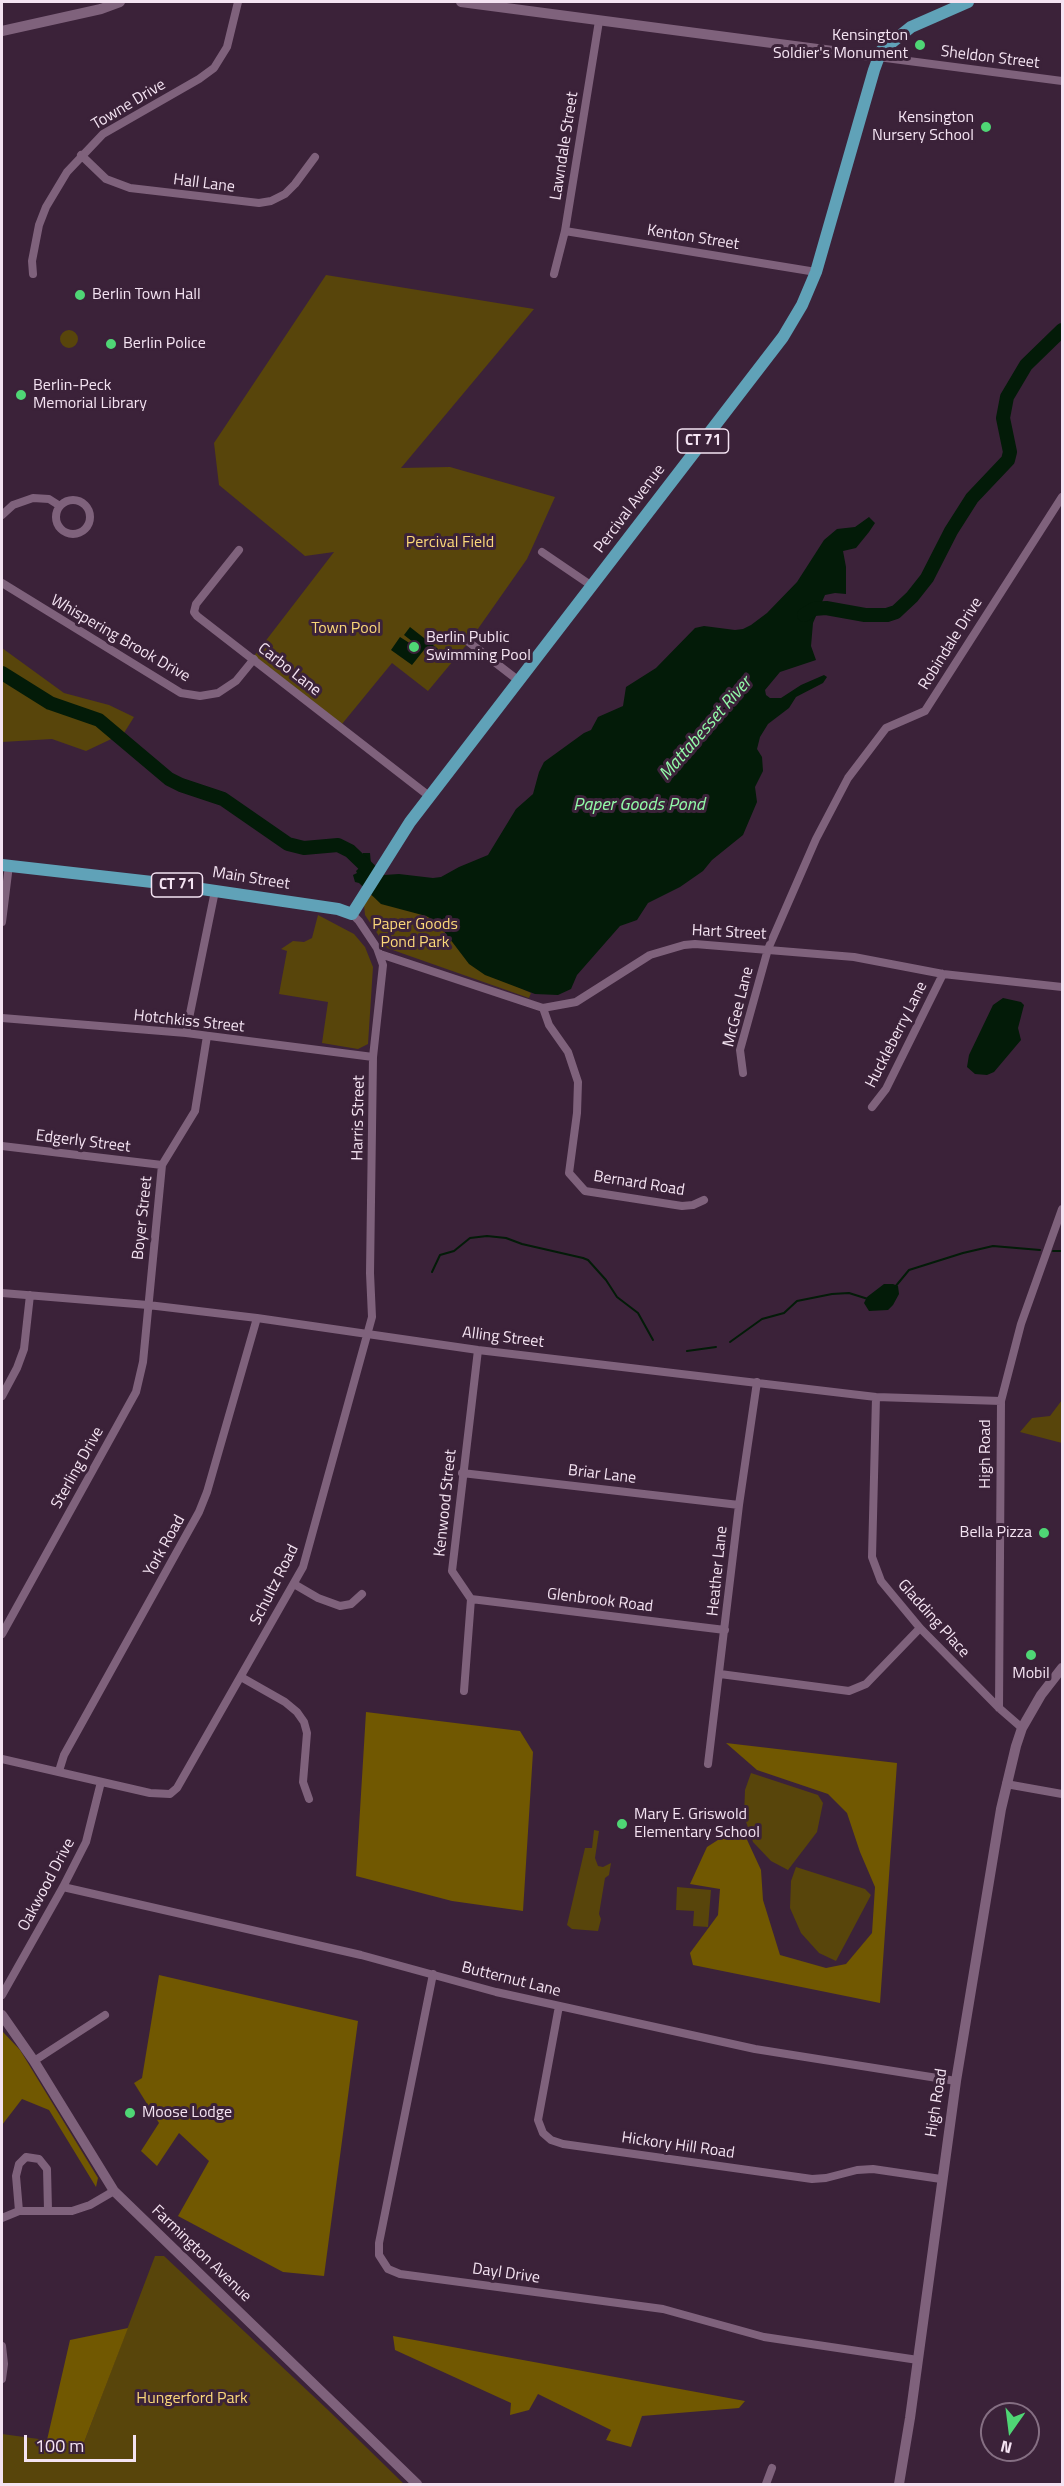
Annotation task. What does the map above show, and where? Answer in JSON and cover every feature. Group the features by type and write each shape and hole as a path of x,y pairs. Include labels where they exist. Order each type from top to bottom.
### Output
{"main road":[{"path":"2,31 101,9 120,2"},
{"path":"461,2 878,57"},
{"name":"Percival Avenue","path":"352,914 429,796 783,337 802,305 816,272 878,57 888,44 911,27 969,2"},
{"name":"Main Street","path":"5,865 215,891 338,909 352,914"},
{"name":"High Road","path":"899,2484 918,2361 941,2179 1006,1784 1022,1728 1041,1695 1062,1668"},
{"name":"Farmington Avenue","path":"2,2015 34,2061 114,2191 417,2484"}],"street":[{"name":"Towne Drive","path":"33,274 34,241 46,207 62,180 81,155 103,134 214,68 225,52 229,41 238,2"},
{"name":"Lawndale Street","path":"554,274 565,231 599,21"},
{"name":"Sheldon Street","path":"878,57 1062,81"},
{"name":"Hall Lane","path":"81,155 106,178 123,186 259,203 271,201 285,194 315,156"},
{"name":"Kenton Street","path":"565,231 816,272"},
{"name":"Robindale Drive","path":"768,949 816,839 848,778 886,728 925,711 1062,497"},
{"path":"2,515 13,505 33,498 49,499 60,506"},
{"path":"74,500 84,504 89,512 87,527 75,534 61,529 56,515 60,506 74,500"},
{"name":"Carbo Lane","path":"239,550 196,604 194,612 429,796"},
{"path":"542,552 592,586"},
{"name":"Whispering Brook Drive","path":"2,584 182,693 200,696 218,693 236,681 254,659"},
{"path":"461,636 519,681"},
{"path":"2,922 5,865"},
{"path":"186,1033 215,891"},
{"path":"352,914 380,954"},
{"name":"Hart Street","path":"380,954 543,1008 576,1002 629,966 650,955 674,947 695,944 854,957 943,974 1062,987"},
{"name":"McGee Lane","path":"743,1073 740,1050 768,949"},
{"name":"Harris Street","path":"368,1333 372,1317 370,1273 373,1057 382,977 380,954"},
{"name":"Huckleberry Lane","path":"872,1107 886,1089 943,974"},
{"name":"Bernard Road","path":"543,1008 549,1024 568,1052 578,1082 577,1113 569,1173 585,1191 682,1206 693,1205 705,1200"},
{"name":"Hotchkiss Street","path":"2,1018 186,1033 373,1057"},
{"name":"Boyer Street","path":"148,1305 162,1165 195,1111 207,1036"},
{"name":"Edgerly Street","path":"2,1146 162,1165"},
{"name":"High Road","path":"999,1708 1001,1401 1021,1324 1062,1209"},
{"name":"Alling Street","path":"2,1293 148,1305 368,1333 478,1350 876,1397 1001,1401"},
{"path":"2,1396 24,1349 30,1295"},
{"name":"Sterling Drive","path":"2,1634 136,1392 143,1362 148,1305"},
{"name":"York Road","path":"59,1771 64,1755 199,1512 207,1492 257,1318"},
{"name":"Schultz Road","path":"101,1782 150,1793 170,1794 177,1788 294,1584 309,1549 368,1333"},
{"name":"Kenwood Street","path":"471,1599 452,1571 478,1350"},
{"name":"Heather Lane","path":"708,1764 739,1505 757,1382"},
{"name":"Gladding Place","path":"876,1397 872,1557 881,1581 920,1628 999,1708 1022,1728"},
{"name":"Briar Lane","path":"462,1473 739,1505"},
{"path":"294,1584 318,1598 340,1606 351,1604 362,1594"},
{"path":"464,1690 471,1599"},
{"name":"Glenbrook Road","path":"471,1599 725,1630"},
{"path":"720,1674 849,1691 866,1684 920,1628"},
{"path":"241,1677 285,1702 297,1712 304,1722 307,1733 303,1782 309,1799"},
{"path":"2,1759 101,1782"},
{"name":"Oakwood Drive","path":"2,1995 86,1842 101,1782"},
{"path":"1006,1784 1062,1794"},
{"name":"Butternut Lane","path":"63,1887 351,1953 559,2006 785,2054 956,2081"},
{"name":"Dayl Drive","path":"433,1974 379,2243 380,2255 388,2269 400,2274 663,2309 764,2337 918,2361"},
{"name":"Hickory Hill Road","path":"559,2006 538,2120 543,2133 551,2140 563,2144 812,2179 873,2169 941,2179"},
{"path":"34,2061 105,2015"},
{"path":"19,2211 16,2176 19,2164 27,2157 39,2159 47,2169 48,2210"},
{"path":"2,2218 19,2211 72,2211 90,2205 114,2191"},
{"path":"2,2346 4,2364 2,2379"},
{"path":"766,2484 772,2468"}],"green space":[{"path":"326,275 534,309 401,468 450,467 555,497 527,559 468,643 428,691 392,663 342,724 254,656 334,552 305,556 219,485 214,443"},
{"path":"69,330 75,333 78,339 75,345 69,348 63,345 60,339 63,333"},
{"path":"2,648 64,693 109,705 134,717 124,733 86,751 52,739 2,742"},
{"name":"Paper Goods Pond Park","path":"371,895 432,917 472,965 531,993 529,998 387,948 365,915 364,905"},
{"path":"318,915 354,934 365,947 373,967 368,1044 358,1049 322,1043 328,1002 279,994 287,951 281,949 293,941 304,942 312,938"},
{"path":"1062,1400 1062,1443 1020,1432 1032,1418 1050,1416"},
{"path":"751,1773 818,1795 823,1803 817,1832 788,1870 771,1861 753,1842 744,1816 745,1790"},
{"path":"594,1830 599,1831 595,1858 598,1866 603,1867 611,1863 609,1875 605,1878 599,1914 601,1919 598,1931 572,1929 567,1925 585,1848 592,1848"},
{"path":"796,1867 865,1889 871,1895 836,1961 819,1953 801,1933 790,1908 791,1881"},
{"path":"677,1887 711,1890 708,1927 693,1926 694,1911 676,1910"},
{"name":"Hungerford Park","path":"155,2256 164,2256 404,2484 2,2484 2,2434 83,2445"}],"shaded area":[{"path":"366,1712 520,1731 533,1752 523,1911 452,1901 356,1876"},
{"path":"726,1743 897,1763 880,2003 693,1965 690,1953 718,1915 720,1889 690,1884 707,1847 721,1838 743,1831 761,1870 763,1900 780,1955 826,1968 846,1964 872,1933 875,1887 847,1813 828,1794 757,1770"},
{"path":"159,1975 358,2021 324,2276 283,2272 178,2216 209,2161 179,2133 157,2166 141,2151 159,2123 134,2083 142,2078"},
{"path":"3,2032 20,2050 98,2178 96,2187 49,2110 22,2099 2,2125"},
{"path":"128,2328 83,2445 47,2440 70,2340"},
{"path":"393,2336 745,2401 739,2408 642,2416 631,2447 606,2440 611,2430 538,2394 529,2410 510,2415 511,2403 395,2350"}],"water":[{"name":"Paper Goods Pond","path":"869,517 875,523 869,532 856,548 843,551 846,567 846,594 825,595 813,623 811,646 816,660 780,672 765,690 766,695 770,698 781,698 801,685 824,675 827,677 823,683 796,697 789,708 768,724 760,737 757,749 762,757 763,771 755,787 757,802 743,835 712,860 703,871 680,887 648,903 637,920 620,926 577,975 571,989 558,995 535,994 485,975 469,964 437,922 426,916 381,904 359,883 355,882 353,875 361,866 363,853 370,853 371,864 384,875 399,874 433,878 441,877 488,855 516,809 533,794 544,762 591,730 598,717 623,706 626,687 656,668 695,628 704,626 735,630 751,625 767,613 797,582 824,540 837,529 855,527"},
{"name":"Berlin Public Swimming Pool","path":"410,627 438,649 433,657 424,650 412,665 391,650 400,637 411,644 413,642 404,635"},
{"path":"1003,998 1021,1002 1024,1005 1018,1028 1021,1040 994,1072 987,1075 975,1074 967,1067 969,1055 993,1005"},
{"path":"884,1284 898,1286 899,1294 893,1305 888,1310 869,1311 864,1303 867,1297"}],"waterway":[{"name":"Mattabesset River","path":"804,615 814,609 826,608 865,615 887,615 896,612 912,597 927,578 951,531 972,498 1008,460 1010,452 1003,418 1007,397 1026,365 1062,330"},
{"name":"Mattabesset River","path":"2,673 50,703 99,720 169,779 223,799 288,844 304,848 338,845 350,851 376,876"},
{"path":"432,1272 440,1255 454,1251 470,1238 487,1236 506,1238 583,1258 588,1260 606,1280 617,1297 638,1313 653,1340"},
{"path":"895,1287 909,1270 963,1253 993,1246 1040,1250"},
{"path":"1053,1251 1062,1251"},
{"path":"730,1342 762,1319 784,1313 797,1301 849,1293 868,1299"},
{"path":"687,1351 716,1347"}],"place":[{"name":"Kensington Soldier's Monument","path":"920,45"},
{"name":"Kensington Nursery School","path":"986,127"},
{"name":"Berlin Town Hall","path":"80,295"},
{"name":"Berlin Police","path":"111,344"},
{"name":"Berlin-Peck Memorial Library","path":"21,395"},
{"name":"Berlin Public Swimming Pool","path":"414,647"},
{"name":"Bella Pizza","path":"1044,1533"},
{"name":"Mobil","path":"1031,1655"},
{"name":"Mary E. Griswold Elementary School","path":"622,1824"},
{"name":"Moose Lodge","path":"130,2113"}],"park label":[{"name":"Percival Field","path":"450,543"},
{"name":"Town Pool","path":"346,629"}]}
